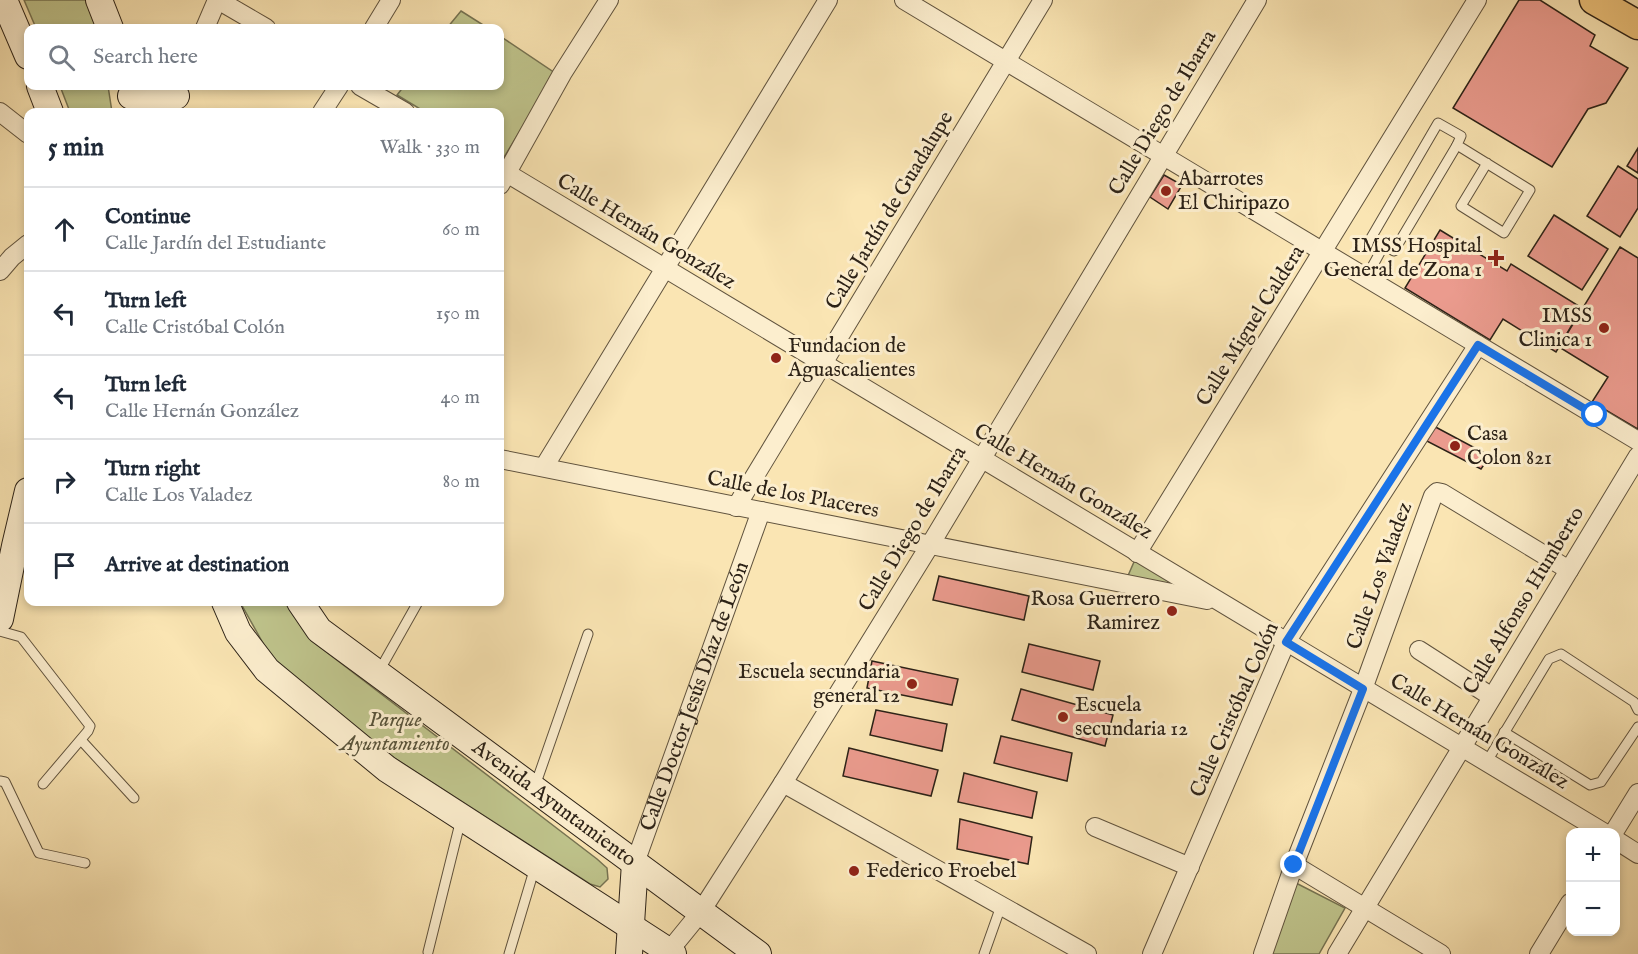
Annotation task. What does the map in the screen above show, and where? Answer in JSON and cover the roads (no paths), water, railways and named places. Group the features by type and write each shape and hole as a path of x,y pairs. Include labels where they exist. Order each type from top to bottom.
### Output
{"main road":[{"path":"4,0 24,47"},
{"path":"99,0 108,24"},
{"path":"1594,0 1632,22"},
{"path":"42,90 48,108"},
{"path":"131,98 146,102 160,102 175,98"},
{"path":"0,619 24,508"},
{"path":"227,606 238,632 267,670 387,769 671,953"},
{"name":"Avenida Ayuntamiento","path":"303,606 319,630 758,954"},
{"name":"Calle Doctor Jesús Díaz de León","path":"628,954 635,863"}],"street":[{"path":"207,24 218,0 259,24"},
{"path":"377,24 392,0"},
{"path":"504,173 609,0"},
{"path":"544,467 828,0"},
{"path":"904,0 1638,441"},
{"name":"Calle Jardín de Guadalupe","path":"736,507 1043,0"},
{"name":"Calle Diego de Ibarra","path":"671,953 700,913 783,783 930,545 1257,0"},
{"name":"Calle Miguel Caldera","path":"1137,553 1477,0"},
{"path":"325,108 336,90"},
{"path":"367,90 398,108"},
{"path":"0,112 24,131"},
{"name":"Calle Hernán González","path":"504,177 664,269 1596,828"},
{"path":"0,271 24,247"},
{"name":"Calle Cristóbal Colón","path":"1152,954 1286,642 1478,345"},
{"name":"Calle Alfonso Humberto","path":"1337,954 1638,456"},
{"name":"Calle de los Placeres","path":"504,460 1220,602"},
{"name":"Calle Los Valadez","path":"1263,954 1294,865 1363,689 1433,496 1437,492 1442,493 1569,570"},
{"name":"Calle Doctor Jesús Díaz de León","path":"635,863 761,511"},
{"path":"1419,650 1492,697"},
{"path":"783,783 1087,954"},
{"path":"1616,828 1638,793"},
{"path":"1095,827 1190,867"},
{"path":"1620,843 1638,854"},
{"path":"1294,865 1441,954"},
{"path":"1539,954 1566,910"}],"lane":[{"path":"1438,123 1461,136 1394,251 1384,245 1371,238 1438,123"},
{"path":"1457,145 1487,163 1530,190 1504,233 1461,206 1487,163"},
{"path":"1366,278 1384,245"},
{"path":"378,674 415,606"},
{"path":"0,631 21,637 90,726 81,740 43,784"},
{"path":"534,789 588,634"},
{"path":"1486,763 1549,659 1561,654 1634,702 1638,710"},
{"path":"1504,732 1590,785 1601,782 1638,728"},
{"path":"81,740 134,798"},
{"path":"0,781 5,782 39,853 84,863"},
{"path":"428,952 461,817"},
{"path":"509,954 536,865"},
{"path":"984,954 1001,906"}],"place":[{"name":"Abarrotes El Chiripazo","path":"1166,191"},
{"name":"IMSS Hospital General de Zona 1","path":"1496,258"},
{"name":"IMSS Clinica 1","path":"1604,328"},
{"name":"Fundacion de Aguascalientes","path":"776,358"},
{"name":"Casa Colon 821","path":"1455,446"},
{"name":"Rosa Guerrero Ramirez","path":"1172,611"},
{"name":"Escuela secundaria general 12","path":"912,684"},
{"name":"Escuela secundaria 12","path":"1063,717"},
{"name":"Federico Froebel","path":"854,871"}],"park label":[{"name":"Parque Ayuntamiento","path":"395,732"}]}
